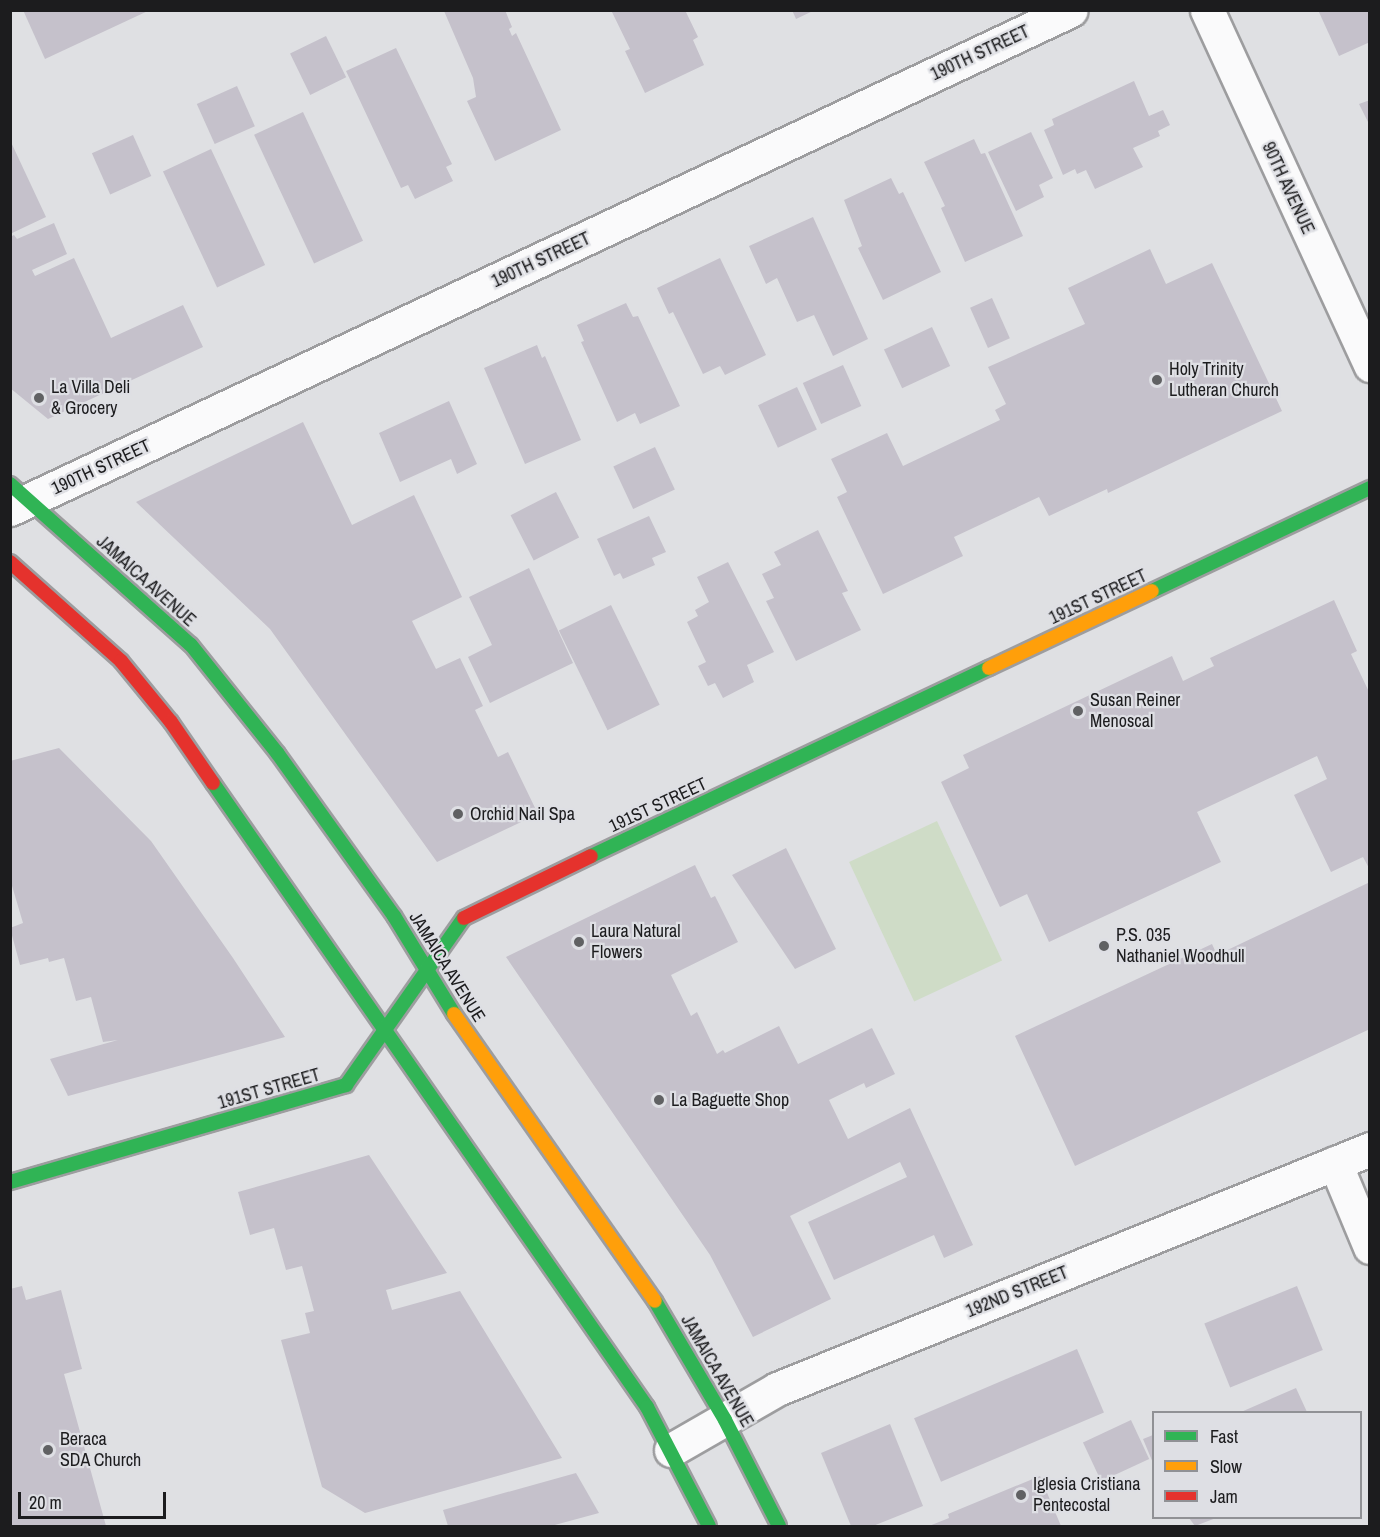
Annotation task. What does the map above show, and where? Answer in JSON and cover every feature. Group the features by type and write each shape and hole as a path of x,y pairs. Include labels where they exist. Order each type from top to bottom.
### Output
{"main road":[{"name":"191ST STREET","path":"10,1182 346,1085 465,916 1370,488"},
{"name":"JAMAICA AVENUE","path":"17,498 191,645 284,764 394,916 455,1016 637,1272 725,1420 779,1527"},
{"path":"10,562 114,654 171,722 647,1407 709,1527"}],"street":[{"name":"190TH STREET","path":"17,498 1071,10"},
{"name":"90TH AVENUE","path":"1207,10 1370,365"},
{"name":"192ND STREET","path":"671,1450 777,1389 1370,1149"},
{"path":"1335,1163 1370,1247"}],"green space":[{"path":"937,821 1002,961 914,1002 849,862"}],"building":[{"path":"23,10 150,10 45,59"},
{"path":"505,10 512,27 509,29 512,36 516,33 561,130 495,161 467,101 476,97 473,78 444,11"},
{"path":"611,10 685,10 698,37 693,40 704,65 645,93 625,51 630,49"},
{"path":"792,10 815,10 796,19"},
{"path":"1318,10 1370,10 1370,42 1339,56"},
{"path":"326,36 346,77 310,95 290,54"},
{"path":"396,48 452,164 446,167 453,181 415,199 408,185 401,188 346,71"},
{"path":"1134,81 1149,116 1163,110 1170,125 1158,131 1160,136 1133,148 1143,167 1095,189 1086,170 1077,174 1075,169 1063,175 1044,130 1054,125 1052,119"},
{"path":"237,86 255,126 215,144 197,104"},
{"path":"1370,100 1370,126 1359,104"},
{"path":"303,112 363,241 314,264 254,135"},
{"path":"1031,132 1053,178 1039,185 1044,197 1016,211 988,152"},
{"path":"133,135 151,176 110,194 92,153"},
{"path":"974,139 981,154 985,153 1023,236 965,262 941,208 945,206 924,162"},
{"path":"10,140 46,217 10,234"},
{"path":"211,149 265,265 217,287 163,171"},
{"path":"891,178 899,194 903,192 941,272 883,300 858,248 862,246 844,200"},
{"path":"813,217 868,339 833,356 814,315 797,322 777,278 766,284 749,246"},
{"path":"54,223 67,254 32,270 35,276 74,258 111,338 183,305 203,347 48,419 10,388 10,237 14,235 17,239"},
{"path":"1150,249 1166,284 1212,263 1282,411 1108,493 1107,489 1049,516 1039,497 954,537 963,556 883,594 837,497 847,492 831,459 887,433 903,466 1000,420 995,410 1006,404 988,367 1085,324 1068,288"},
{"path":"720,258 766,355 725,375 720,366 703,374 673,312 669,314 657,288"},
{"path":"992,298 1010,338 988,348 970,308"},
{"path":"626,303 633,317 638,316 680,406 640,424 635,413 617,422 581,342 584,341 577,325"},
{"path":"932,327 950,366 902,388 884,349"},
{"path":"537,345 542,358 545,356 581,440 525,464 484,368"},
{"path":"843,365 861,406 821,424 803,383"},
{"path":"797,387 817,430 778,448 758,405"},
{"path":"449,401 477,464 457,474 451,459 400,482 379,433"},
{"path":"303,422 352,525 414,495 462,597 412,621 436,669 460,658 483,706 475,710 498,757 508,752 538,814 437,862 270,629 136,502"},
{"path":"655,447 675,490 633,509 613,466"},
{"path":"556,492 579,537 534,561 511,515"},
{"path":"649,516 666,552 652,558 655,565 623,579 620,573 614,576 597,539"},
{"path":"818,530 848,591 842,593 861,630 796,661 766,601 774,598 762,574 781,565 774,552"},
{"path":"728,562 774,652 747,665 754,682 723,698 715,683 708,686 698,666 706,662 687,622 698,616 695,610 709,602 697,577"},
{"path":"529,568 573,663 490,703 468,657 492,645 469,597"},
{"path":"1334,600 1357,651 1351,654 1370,694 1370,870 1363,857 1331,872 1294,795 1327,779 1317,756 1197,812 1221,862 1049,942 1027,894 1000,907 941,782 969,768 963,755 1172,656 1183,681 1214,666 1210,658"},
{"path":"611,605 660,705 608,730 559,630"},
{"path":"59,748 151,841 285,1037 68,1096 50,1059 118,1040 103,1042 91,997 76,1001 64,958 49,962 48,958 20,965 10,928 23,923 10,879 10,761"},
{"path":"786,848 836,949 795,969 732,875"},
{"path":"695,865 711,898 715,896 738,942 671,975 691,1016 697,1012 717,1054 723,1050 725,1053 779,1026 798,1064 872,1028 895,1074 866,1088 864,1083 829,1100 848,1139 910,1108 973,1245 944,1258 934,1235 834,1280 808,1222 907,1177 900,1162 790,1216 831,1299 753,1337 710,1255 506,957"},
{"path":"1370,882 1370,1029 1075,1166 1015,1036 1212,944 1217,955"},
{"path":"369,1155 447,1273 386,1290 392,1310 460,1291 562,1458 365,1513 322,1487 281,1340 310,1333 305,1313 314,1311 302,1266 286,1270 274,1228 250,1235 238,1192"},
{"name":"Beraca SDA Church","path":"22,1286 26,1300 61,1290 82,1369 64,1374 106,1526 10,1526 10,1289"},
{"path":"1297,1286 1323,1350 1230,1387 1204,1323"},
{"path":"1077,1349 1104,1413 941,1482 914,1418"},
{"path":"1296,1388 1307,1411 1243,1411"},
{"path":"1131,1420 1149,1459 1101,1481 1083,1442"},
{"path":"890,1424 923,1506 873,1526 851,1526 821,1453"},
{"path":"1152,1435 1152,1461 1143,1439"},
{"path":"576,1473 599,1513 551,1526 448,1526 443,1510"},
{"name":"Iglesia Cristiana Pentecostal","path":"1040,1476 1061,1526 929,1526 949,1518 948,1514"},
{"path":"1190,1519 1213,1519 1195,1526"}],"traffic: fast":[{"path":"10,484 191,645 278,754 394,916 454,1014"},
{"path":"1152,591 1370,488"},
{"path":"591,856 989,668"},
{"path":"213,783 647,1407 709,1526"},
{"path":"10,1182 346,1085 464,918"},
{"path":"655,1301 725,1420 779,1526"}],"traffic: slow":[{"path":"989,668 1152,591"},
{"path":"454,1014 655,1301"}],"traffic: jam":[{"path":"10,562 121,661 171,722 213,783"},
{"path":"464,918 591,856"}],"place":[{"name":"Holy Trinity Lutheran Church","path":"1157,380"},
{"name":"La Villa Deli & Grocery","path":"39,398"},
{"name":"Susan Reiner Menoscal","path":"1078,711"},
{"name":"Orchid Nail Spa","path":"458,814"},
{"name":"Laura Natural Flowers","path":"579,942"},
{"name":"P.S. 035 Nathaniel Woodhull","path":"1104,946"},
{"name":"La Baguette Shop","path":"659,1100"},
{"name":"Beraca SDA Church","path":"48,1450"},
{"name":"Iglesia Cristiana Pentecostal","path":"1021,1495"}]}
